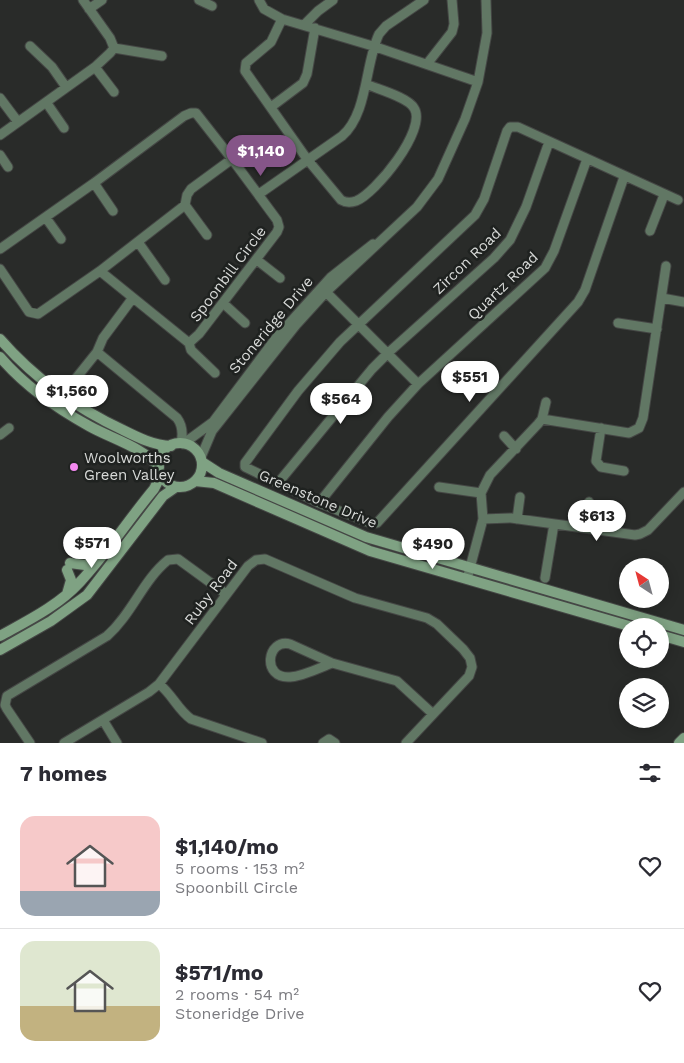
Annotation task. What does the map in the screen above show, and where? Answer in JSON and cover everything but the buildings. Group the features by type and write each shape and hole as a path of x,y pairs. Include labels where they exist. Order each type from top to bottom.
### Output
{"main road":[{"path":"0,339 24,365 77,405 108,423 150,443 178,444 193,448 201,460 201,471 195,481 186,486 176,487 163,496 93,588 78,602 51,621 0,650"},
{"path":"0,357 60,409 100,432 144,453 160,471 166,482 176,487"},
{"path":"0,636 32,618 79,583 154,489 160,471 161,456 178,444"},
{"name":"Greenstone Drive","path":"201,460 219,472 357,533 684,630"},
{"name":"Greenstone Drive","path":"195,481 214,483 370,551 619,623"},
{"path":"79,583 82,585 87,584 112,556 124,548"},
{"path":"66,594 71,582 69,567 85,565 100,558"},
{"path":"669,638 684,642"},
{"path":"679,743 684,738"}],"street":[{"path":"83,0 110,38 114,48"},
{"path":"89,9 102,0"},
{"path":"198,0 212,6"},
{"path":"259,0 264,10 282,19 376,46 478,82"},
{"path":"304,25 333,0"},
{"path":"259,194 349,130 354,122 378,37 383,28 424,0"},
{"path":"431,66 435,56 453,30 452,0"},
{"name":"Stoneridge Drive","path":"201,460 212,431 324,290 331,277 364,250 389,234 417,206 438,179 465,119 478,82 487,33 486,0"},
{"path":"282,19 273,38 249,59 246,67 248,76 307,159 341,200 348,203 360,199 397,162 407,146 416,125 416,109 406,100 366,84"},
{"path":"271,107 303,83 307,74 315,28"},
{"path":"30,46 52,67 66,87"},
{"path":"114,48 162,56"},
{"path":"0,135 95,67 114,48"},
{"path":"95,67 114,92"},
{"path":"0,98 18,122"},
{"path":"46,102 64,128"},
{"name":"Spoonbill Circle","path":"0,250 184,116 196,113 277,220 278,232 195,339 189,343 132,299 100,271"},
{"path":"624,177 578,302 377,523 373,524 319,503 245,467 245,463 298,391 358,324 475,216 484,199 510,127 515,126 678,200"},
{"name":"Zircon Road","path":"278,483 372,369 494,258 510,240 526,207 549,142"},
{"path":"0,155 8,167"},
{"path":"207,235 185,205 186,195 191,189 232,159"},
{"name":"Quartz Road","path":"418,384 545,268 554,251 587,159"},
{"path":"94,183 114,211"},
{"path":"650,231 664,195"},
{"path":"0,269 30,312 35,314 42,313 185,205"},
{"path":"46,218 61,239"},
{"path":"138,242 165,280"},
{"path":"257,260 280,278"},
{"path":"542,419 629,433 638,428 642,423 666,266"},
{"path":"319,503 388,417 418,384 324,290"},
{"name":"Stoneridge Drive","path":"178,444 213,422 276,338 324,290"},
{"path":"662,298 684,302"},
{"path":"69,387 97,352 103,338 132,299"},
{"path":"223,303 245,323"},
{"path":"618,324 657,329"},
{"path":"189,343 191,350 216,373"},
{"path":"97,352 178,418 182,429 178,444"},
{"path":"467,580 483,519 481,494 490,475 542,419 546,402"},
{"path":"0,435 9,428"},
{"path":"601,428 596,461 602,467 624,470"},
{"path":"504,436 516,449"},
{"path":"439,488 481,494"},
{"path":"483,519 517,518 630,535 640,534 648,530 684,492"},
{"path":"517,518 520,497"},
{"path":"584,528 589,502"},
{"path":"545,578 554,524"},
{"path":"30,743 5,705 7,696 107,636 168,560 178,558 226,594"},
{"name":"Ruby Road","path":"64,743 159,684 226,594 252,562 260,559 268,560 355,598 433,621 463,649 471,661 472,670 465,681 433,714"},
{"path":"332,663 297,676 288,677 278,675 271,666 270,661 274,650 285,643 332,663 397,681 433,714 406,743"},
{"path":"159,684 170,693 191,720 262,743"},
{"path":"103,720 117,743"},
{"path":"323,743 329,739 335,743"}],"place":[{"name":"Woolworths Green Valley","path":"74,467"}]}
